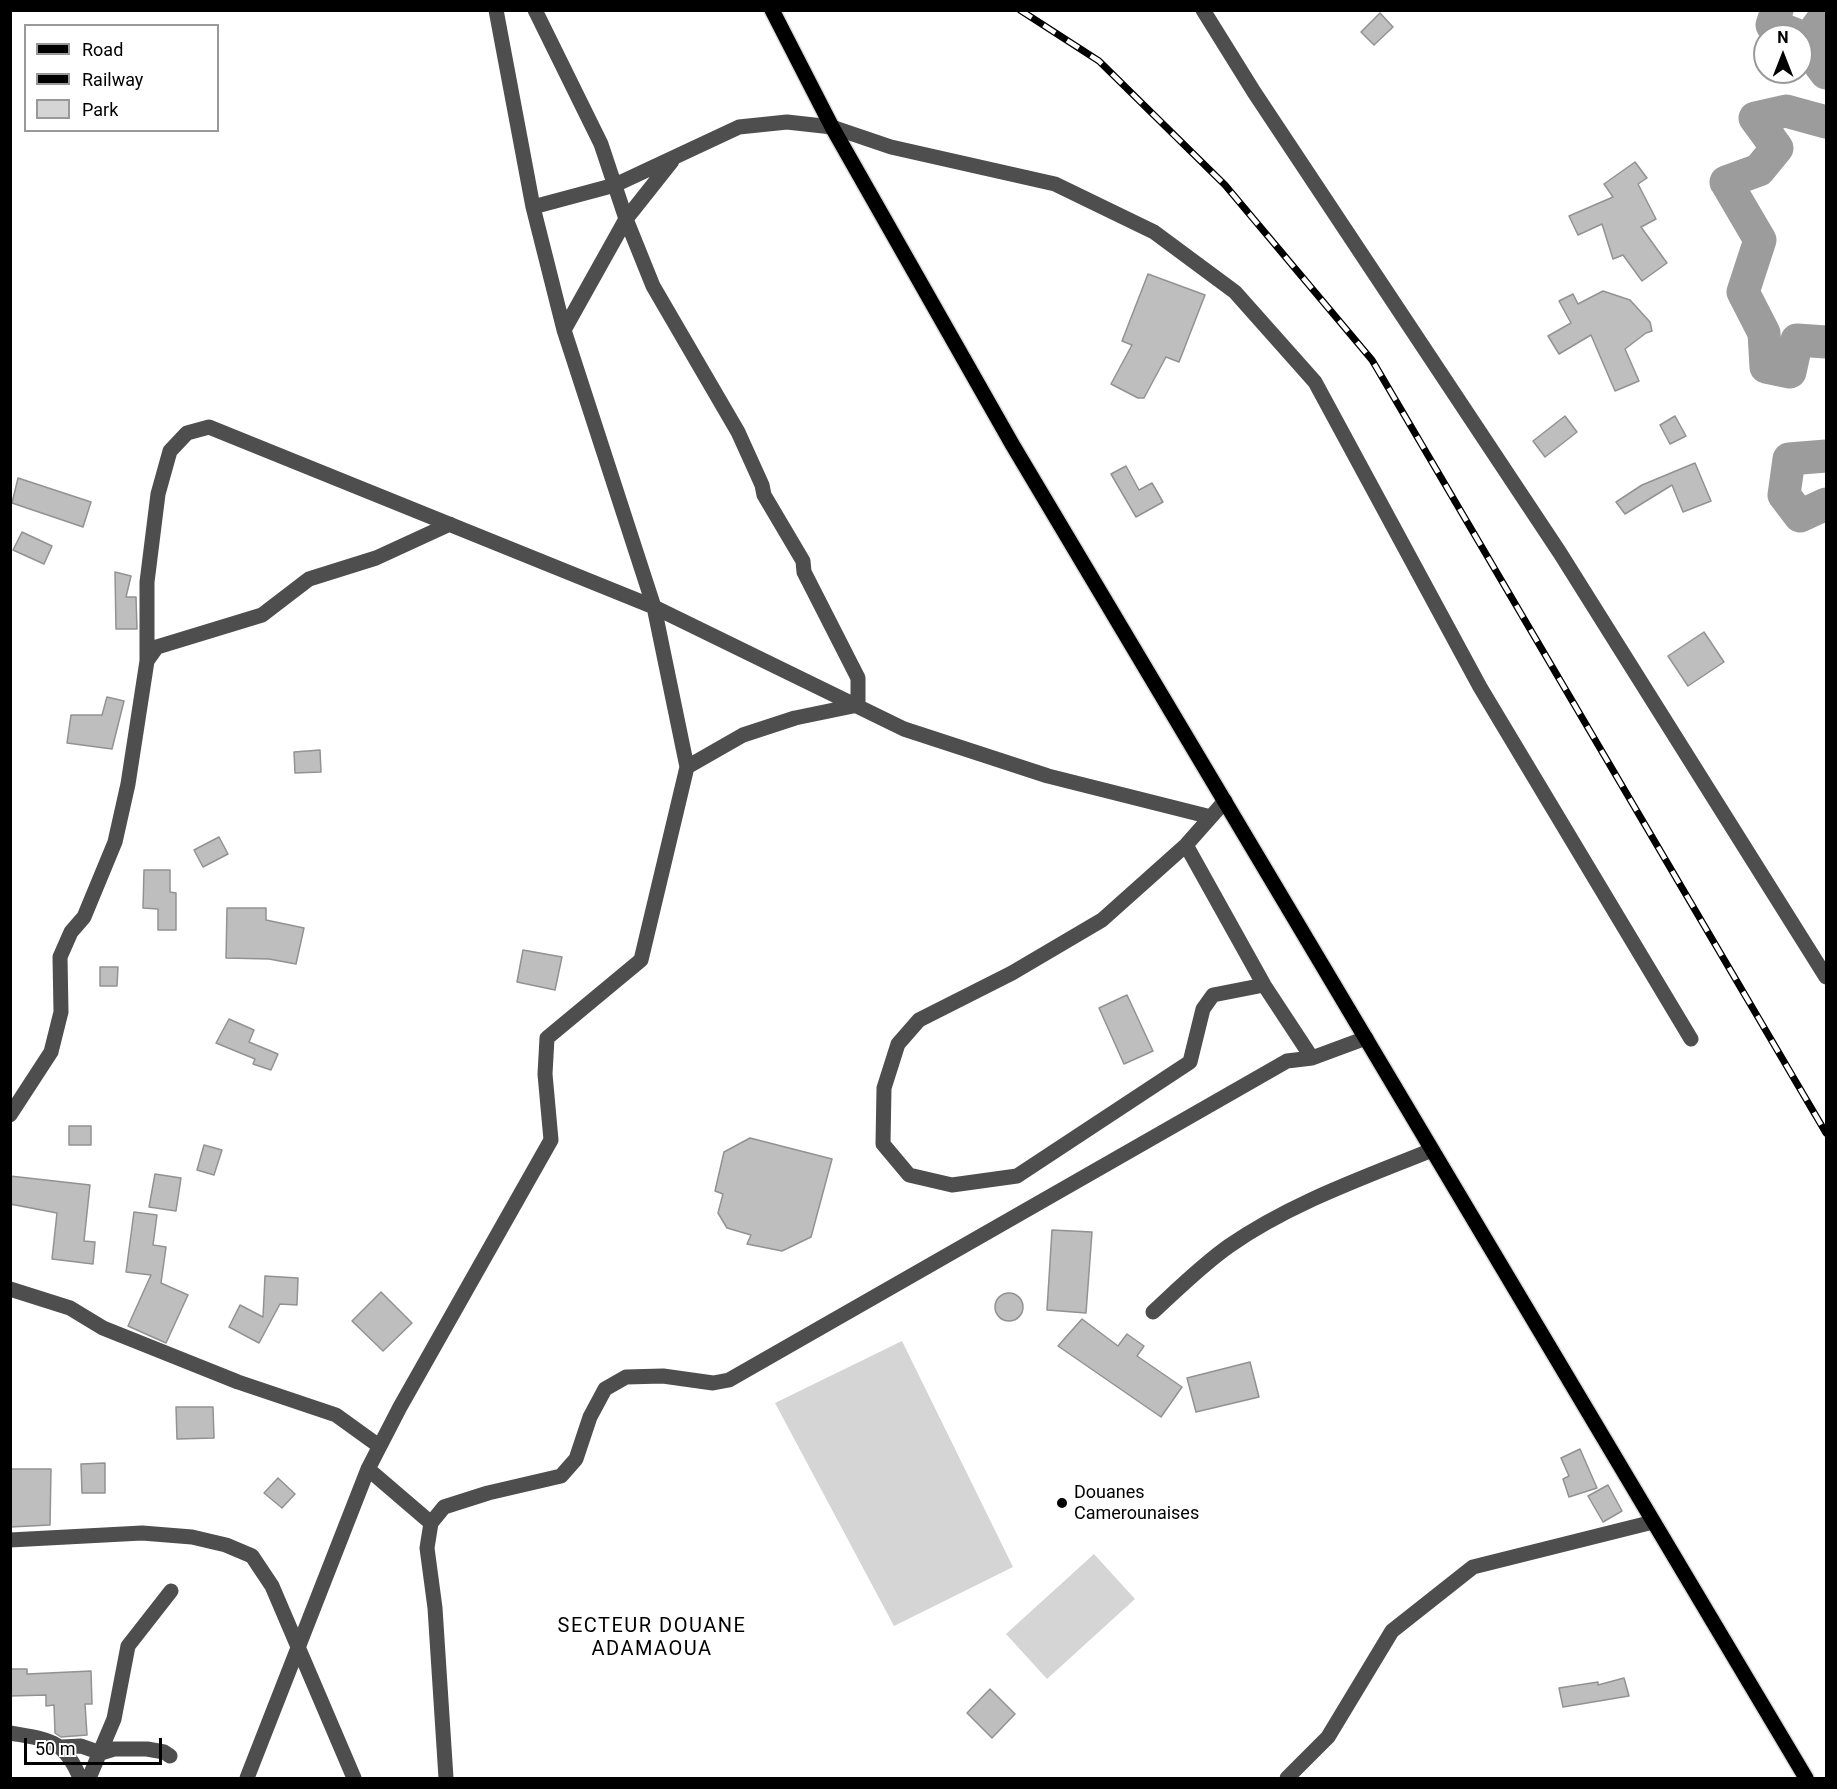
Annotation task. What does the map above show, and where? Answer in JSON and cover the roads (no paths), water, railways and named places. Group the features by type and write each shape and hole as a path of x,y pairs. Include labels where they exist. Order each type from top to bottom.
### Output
{"main road":[{"path":"772,10 832,127 1012,444 1806,1779"}],"street":[{"path":"248,1779 368,1469 551,1140 545,1074 547,1038 641,960 687,767 654,607 564,330 533,207 496,10"},
{"path":"535,10 601,144 626,219 653,286 707,375 738,432 764,495 803,561 804,572 858,678 858,705"},
{"path":"1203,10 1260,101 1560,553 1827,977"},
{"path":"533,207 615,185 740,127 787,122 832,127 891,147 1055,184 1154,232 1236,292 1315,382 1480,687 1690,1040"},
{"path":"564,330 626,219 673,159"},
{"path":"10,1115 51,1052 61,1012 60,957 71,932 84,917 115,842 128,784 147,661 147,582 158,494 171,451 187,433 209,427 654,607 904,729 1048,776 1211,817"},
{"path":"147,661 157,647 262,615 309,579 376,558 450,524"},
{"path":"687,767 743,735 795,718 858,705"},
{"path":"1225,801 1186,845 1102,920 1012,974 919,1020 898,1044 884,1088 883,1144 909,1175 920,1178 952,1185 1017,1176 1190,1062 1203,1009 1214,995 1264,985"},
{"path":"1186,845 1264,985 1312,1058"},
{"path":"446,1779 435,1608 427,1548 431,1523 444,1507 488,1493 533,1485 561,1476 576,1459 590,1417 605,1389 626,1377 663,1376 713,1383 729,1380 1287,1061 1312,1058 1366,1038"},
{"path":"1154,1312 1220,1253 1267,1222 1326,1192 1432,1150"},
{"path":"10,1288 70,1308 102,1328 238,1382 336,1415 379,1446"},
{"path":"368,1469 431,1523"},
{"path":"1287,1779 1328,1737 1392,1631 1473,1567 1653,1522"},
{"path":"10,1540 142,1533 192,1537 226,1545 252,1556 272,1586 299,1648 315,1693 354,1779"},
{"path":"89,1779 114,1719 128,1646 171,1591"},
{"path":"10,1733 44,1739 62,1747 81,1746 101,1753 126,1748 164,1752 171,1756"},
{"path":"62,1747 80,1779"}],"waterway":[{"path":"1772,24 1777,10"},
{"path":"1813,33 1821,22 1826,21"},
{"path":"1826,53 1820,65 1826,73"},
{"path":"1826,122 1786,111 1755,118 1777,148 1759,170 1726,182 1760,240 1743,292 1764,333 1766,367 1790,372 1797,340 1826,342"},
{"path":"1826,456 1789,459 1784,495 1800,516 1826,504"}],"railway":[{"path":"1020,10 1099,61 1225,185 1372,360 1826,1133"}],"place":[{"name":"Douanes Camerounaises","path":"1062,1503"}],"district":[{"name":"SECTEUR DOUANE ADAMAOUA","path":"652,1638"}]}
